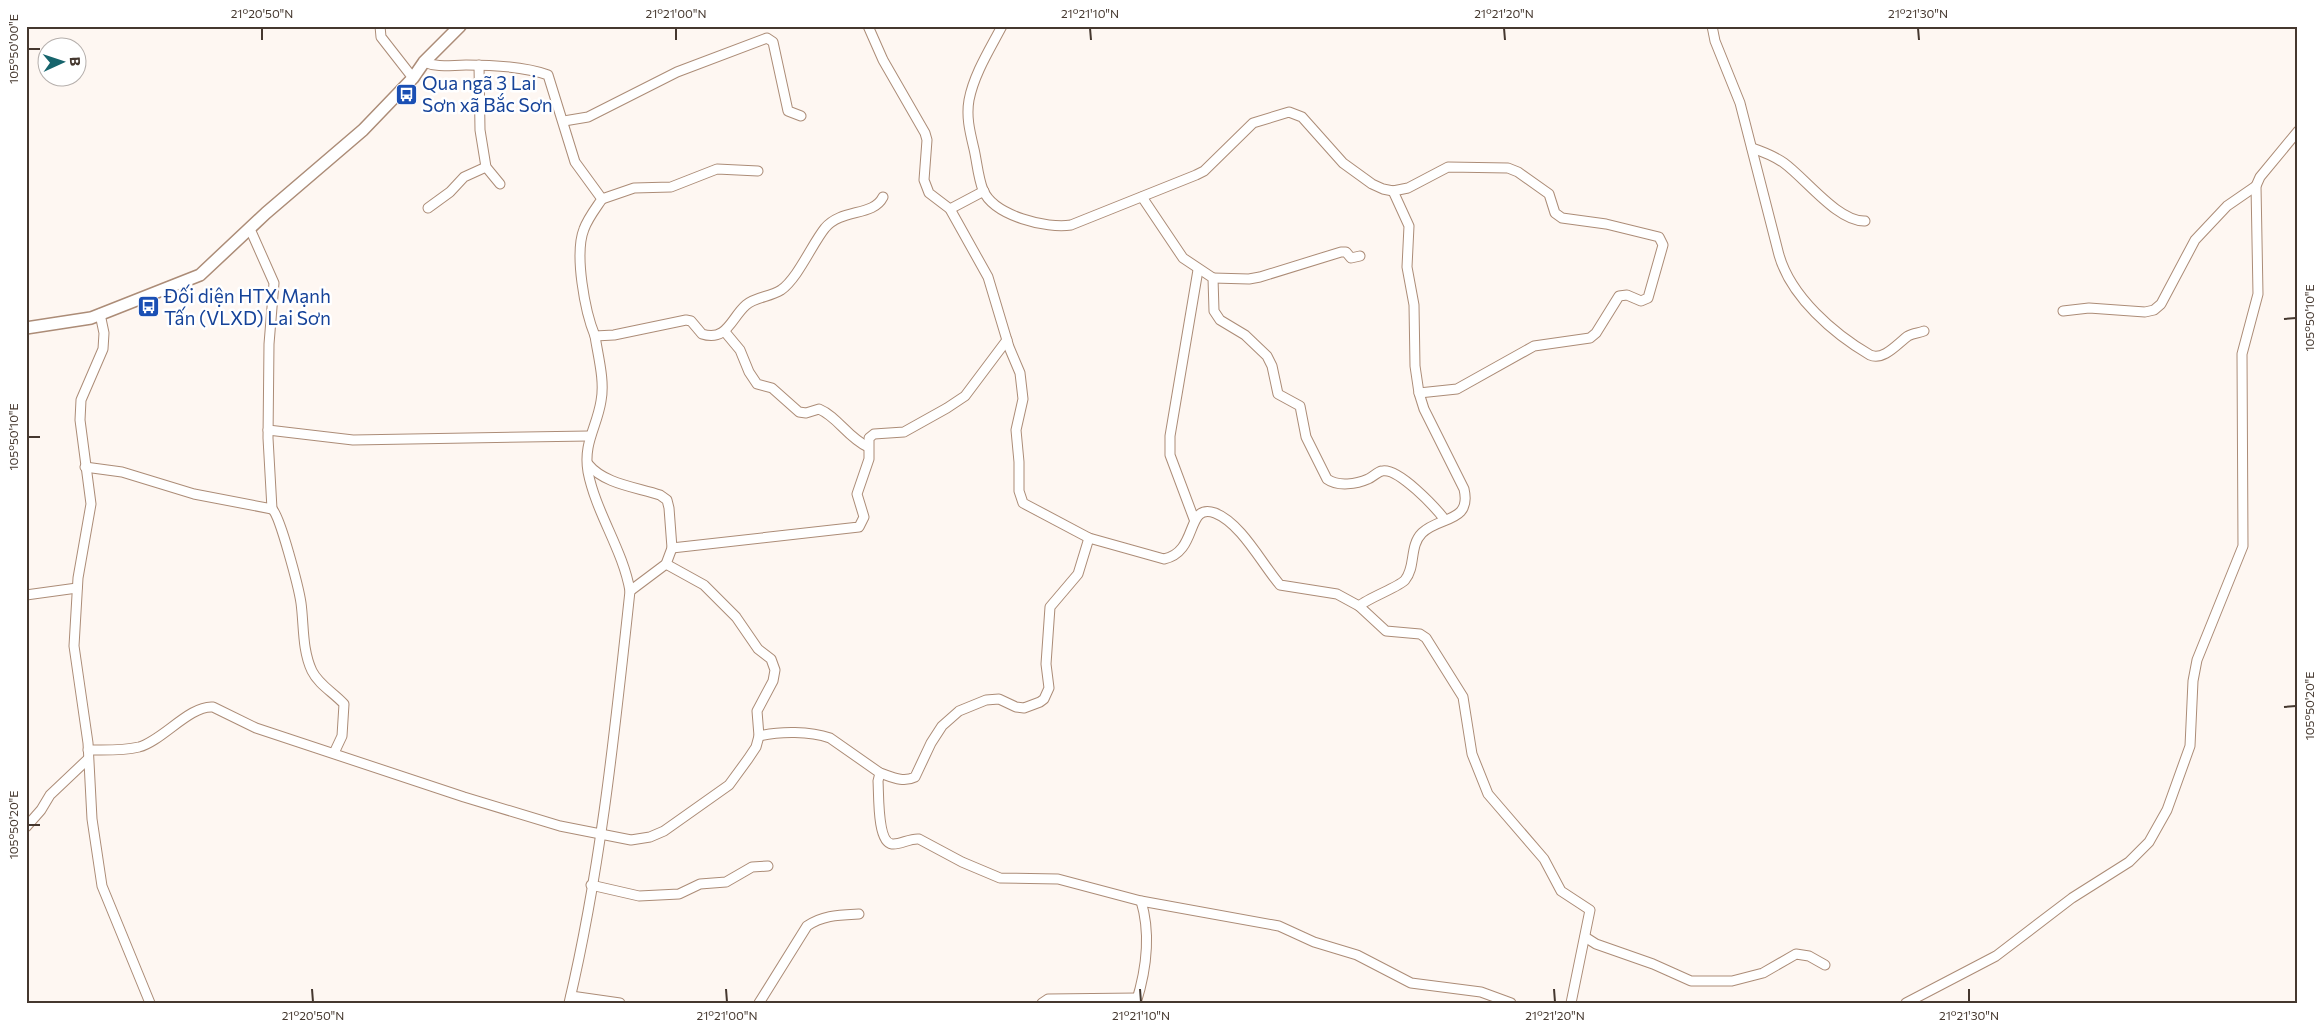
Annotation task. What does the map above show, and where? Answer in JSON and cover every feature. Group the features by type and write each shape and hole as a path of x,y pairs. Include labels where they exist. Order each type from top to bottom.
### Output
{"street":[{"path":"380,26 381,37 413,78"},
{"path":"26,328 100,314 200,275 363,130 413,78 424,62 460,26"},
{"path":"868,26 883,60 925,133 927,140 924,180 928,193 950,209 988,277 1007,340 1020,373 1023,399 1016,430 1020,498 1028,507 1089,538 1164,559 1173,557 1186,546 1194,519 1199,514 1212,512 1225,519 1253,549 1280,584 1337,594 1359,606 1386,631 1420,634 1426,638 1463,697 1472,754 1484,787 1544,859 1561,891 1587,907 1590,916 1571,1003"},
{"path":"1002,26 973,86 968,112 984,192 996,204 1013,215 1030,222 1060,226 1071,225 1204,171 1253,123 1289,112 1302,117 1349,168 1372,184 1394,191 1408,188 1448,167 1508,168 1518,172 1549,194 1558,216 1659,236 1664,245 1648,298 1641,301 1628,295 1619,296 1596,333 1590,338 1534,346 1525,349 1466,386 1448,391 1419,393"},
{"path":"1712,26 1718,49 1740,103 1782,266 1823,323 1856,347 1875,357 1883,355 1910,334 1924,332"},
{"path":"564,121 588,117 677,72 767,38 773,42 788,111 801,116"},
{"path":"424,62 438,66 479,65 548,75 576,162 602,199"},
{"path":"479,65 480,130 486,167 500,184"},
{"path":"1906,1003 1996,956 2072,898 2129,862 2149,842 2167,810 2190,746 2193,681 2198,660 2243,546 2242,354 2258,294 2256,186 2260,177 2298,131"},
{"path":"1752,148 1772,155 1786,164 1844,215 1858,221 1865,221"},
{"path":"428,208 450,192 464,177 486,167"},
{"path":"620,1003 570,999 610,776 630,592 626,572 597,499 587,464 589,436 594,428 602,400 595,336 584,296 581,249 584,229 602,199 634,188 671,187 717,169 758,171"},
{"path":"2063,312 2089,308 2145,312 2154,310 2161,304 2195,240 2227,206 2256,186"},
{"path":"1359,606 1405,580 1409,573 1417,540 1428,529 1463,510 1465,503 1464,489 1424,409 1419,393 1415,366 1414,305 1406,267 1409,226 1394,191"},
{"path":"950,209 984,192"},
{"path":"595,336 614,335 686,320 691,321 702,334 717,336 725,332 747,304 785,286 833,219 846,213 879,205 883,197"},
{"path":"1142,197 1178,252 1198,270 1212,278 1249,279 1260,277 1341,252 1346,252 1352,258 1360,256"},
{"path":"250,229 274,283 269,344 268,430 272,509 280,522 301,601 304,639 311,670 317,679 344,704 342,736 334,753"},
{"path":"1194,519 1170,455 1170,436 1198,270"},
{"path":"1212,278 1214,311 1220,320 1246,335 1267,356 1272,366 1278,394 1300,406 1306,437 1327,479 1332,483 1344,484 1366,480 1382,471 1394,472 1432,504 1445,520"},
{"path":"100,314 104,333 102,349 81,400 80,420 90,504 77,588 74,646 88,754 94,833 102,886 150,1003"},
{"path":"725,332 740,350 749,372 757,384 772,388 799,412 806,413 819,409 828,413 850,436 868,447"},
{"path":"672,548 859,527 864,517 856,494 869,459 869,438 874,434 904,432 941,412 965,396 1007,340"},
{"path":"268,430 353,440 589,436"},
{"path":"587,464 595,472 607,478 660,495 666,500 670,508 672,548 666,564 630,592"},
{"path":"85,468 122,472 194,494 272,509"},
{"path":"759,736 770,733 822,736 837,743 880,773 908,781 915,777 938,732 959,710 986,700 999,699 1016,707 1024,708 1040,702 1044,699 1049,688 1046,664 1050,607 1078,574 1089,538"},
{"path":"26,827 41,810 50,795 88,754 140,747 206,706 212,707 256,728 464,797 560,826 631,840 664,831 729,785 756,748 759,736 757,711 773,681 775,665 758,649 736,617 704,585 666,564"},
{"path":"26,595 77,588"},
{"path":"880,773 878,781 881,833 888,843 894,845 912,838 919,839 962,862 1000,878 1058,879 1141,901 1279,926 1320,945 1357,955 1411,983 1481,992 1511,1003"},
{"path":"591,885 639,896 678,894 700,884 726,882 752,867 768,866"},
{"path":"1042,1003 1048,999 1136,1001 1145,962 1145,918 1141,901"},
{"path":"759,1003 806,926 818,918 858,914"},
{"path":"1585,937 1596,944 1652,964 1691,981 1732,981 1763,974 1796,954 1809,956 1825,965"}],"place":[{"name":"Qua ngã 3 Lai Sơn xã Bắc Sơn","path":"406,94"},
{"name":"Đối diện HTX Mạnh Tấn (VLXD) Lai Sơn","path":"148,307"}]}
